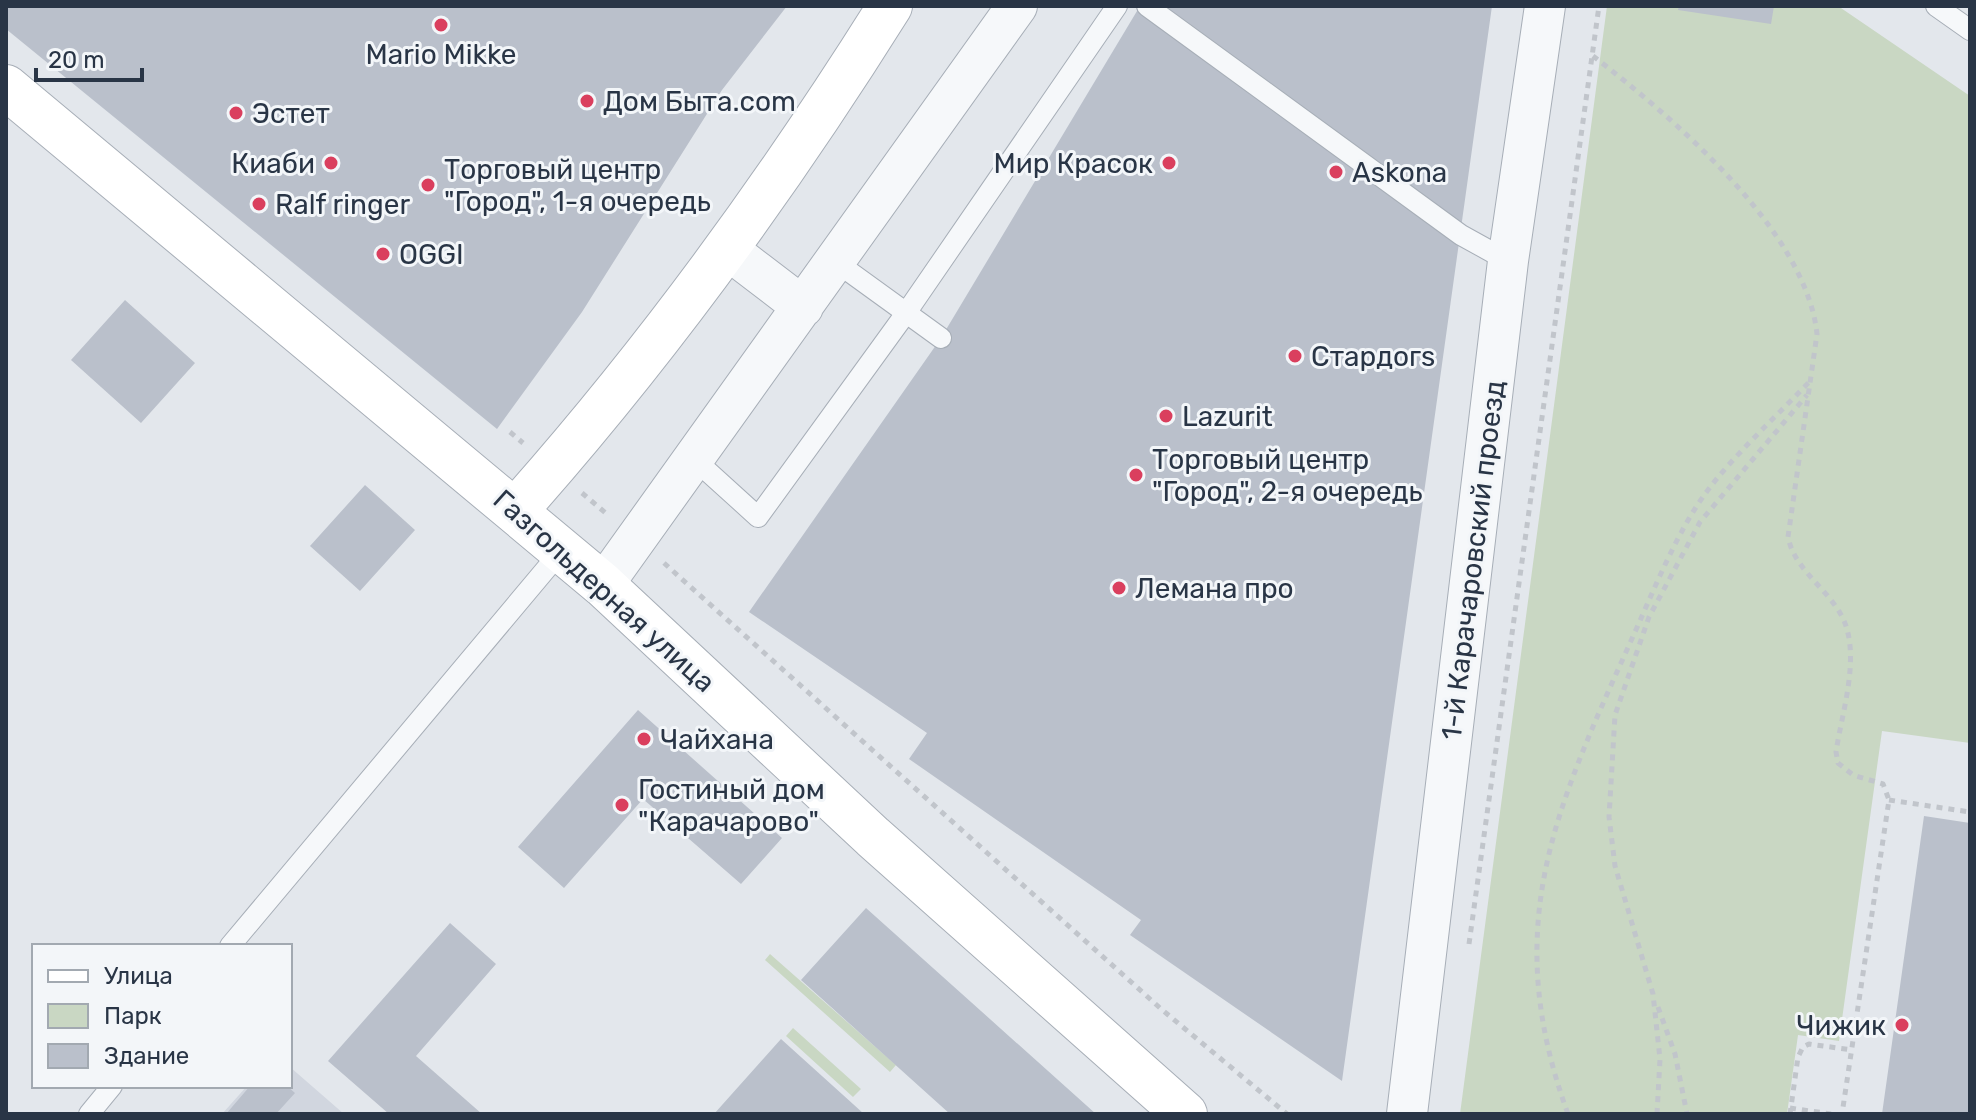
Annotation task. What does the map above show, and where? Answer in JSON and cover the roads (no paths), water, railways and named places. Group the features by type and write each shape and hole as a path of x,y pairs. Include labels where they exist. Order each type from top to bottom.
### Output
{"street":[{"path":"515,511 553,468 726,248 845,77 890,6"},
{"path":"603,585 1017,6"},
{"name":"1-й Карачаровский проезд","path":"1407,1114 1508,261 1545,6"},
{"name":"Газгольдерная улица","path":"6,87 148,209 603,585 873,837 1185,1114"},
{"path":"726,248 803,307"}],"lane":[{"path":"694,459 758,517 906,313 1117,6"},
{"path":"1147,6 1461,235 1508,261"},
{"path":"1936,6 1970,30"},
{"path":"836,262 941,338"},
{"path":"232,944 562,550"},
{"path":"89,1114 110,1088"}],"place":[{"name":"Mario Mikke","path":"441,25"},
{"name":"Дом Быта.com","path":"587,101"},
{"name":"Эстет","path":"236,113"},
{"name":"Киаби","path":"331,163"},
{"name":"Мир Красок","path":"1169,163"},
{"name":"Askona","path":"1336,172"},
{"name":"Торговый центр \"Город\", 1-я очередь","path":"428,185"},
{"name":"Ralf ringer","path":"259,204"},
{"name":"OGGI","path":"383,254"},
{"name":"Стардогs","path":"1295,356"},
{"name":"Lazurit","path":"1166,416"},
{"name":"Торговый центр \"Город\", 2-я очередь","path":"1136,475"},
{"name":"Лемана про","path":"1119,588"},
{"name":"Чайхана","path":"644,739"},
{"name":"Гостиный дом \"Карачарово\"","path":"622,805"},
{"name":"Чижик","path":"1902,1025"}]}
